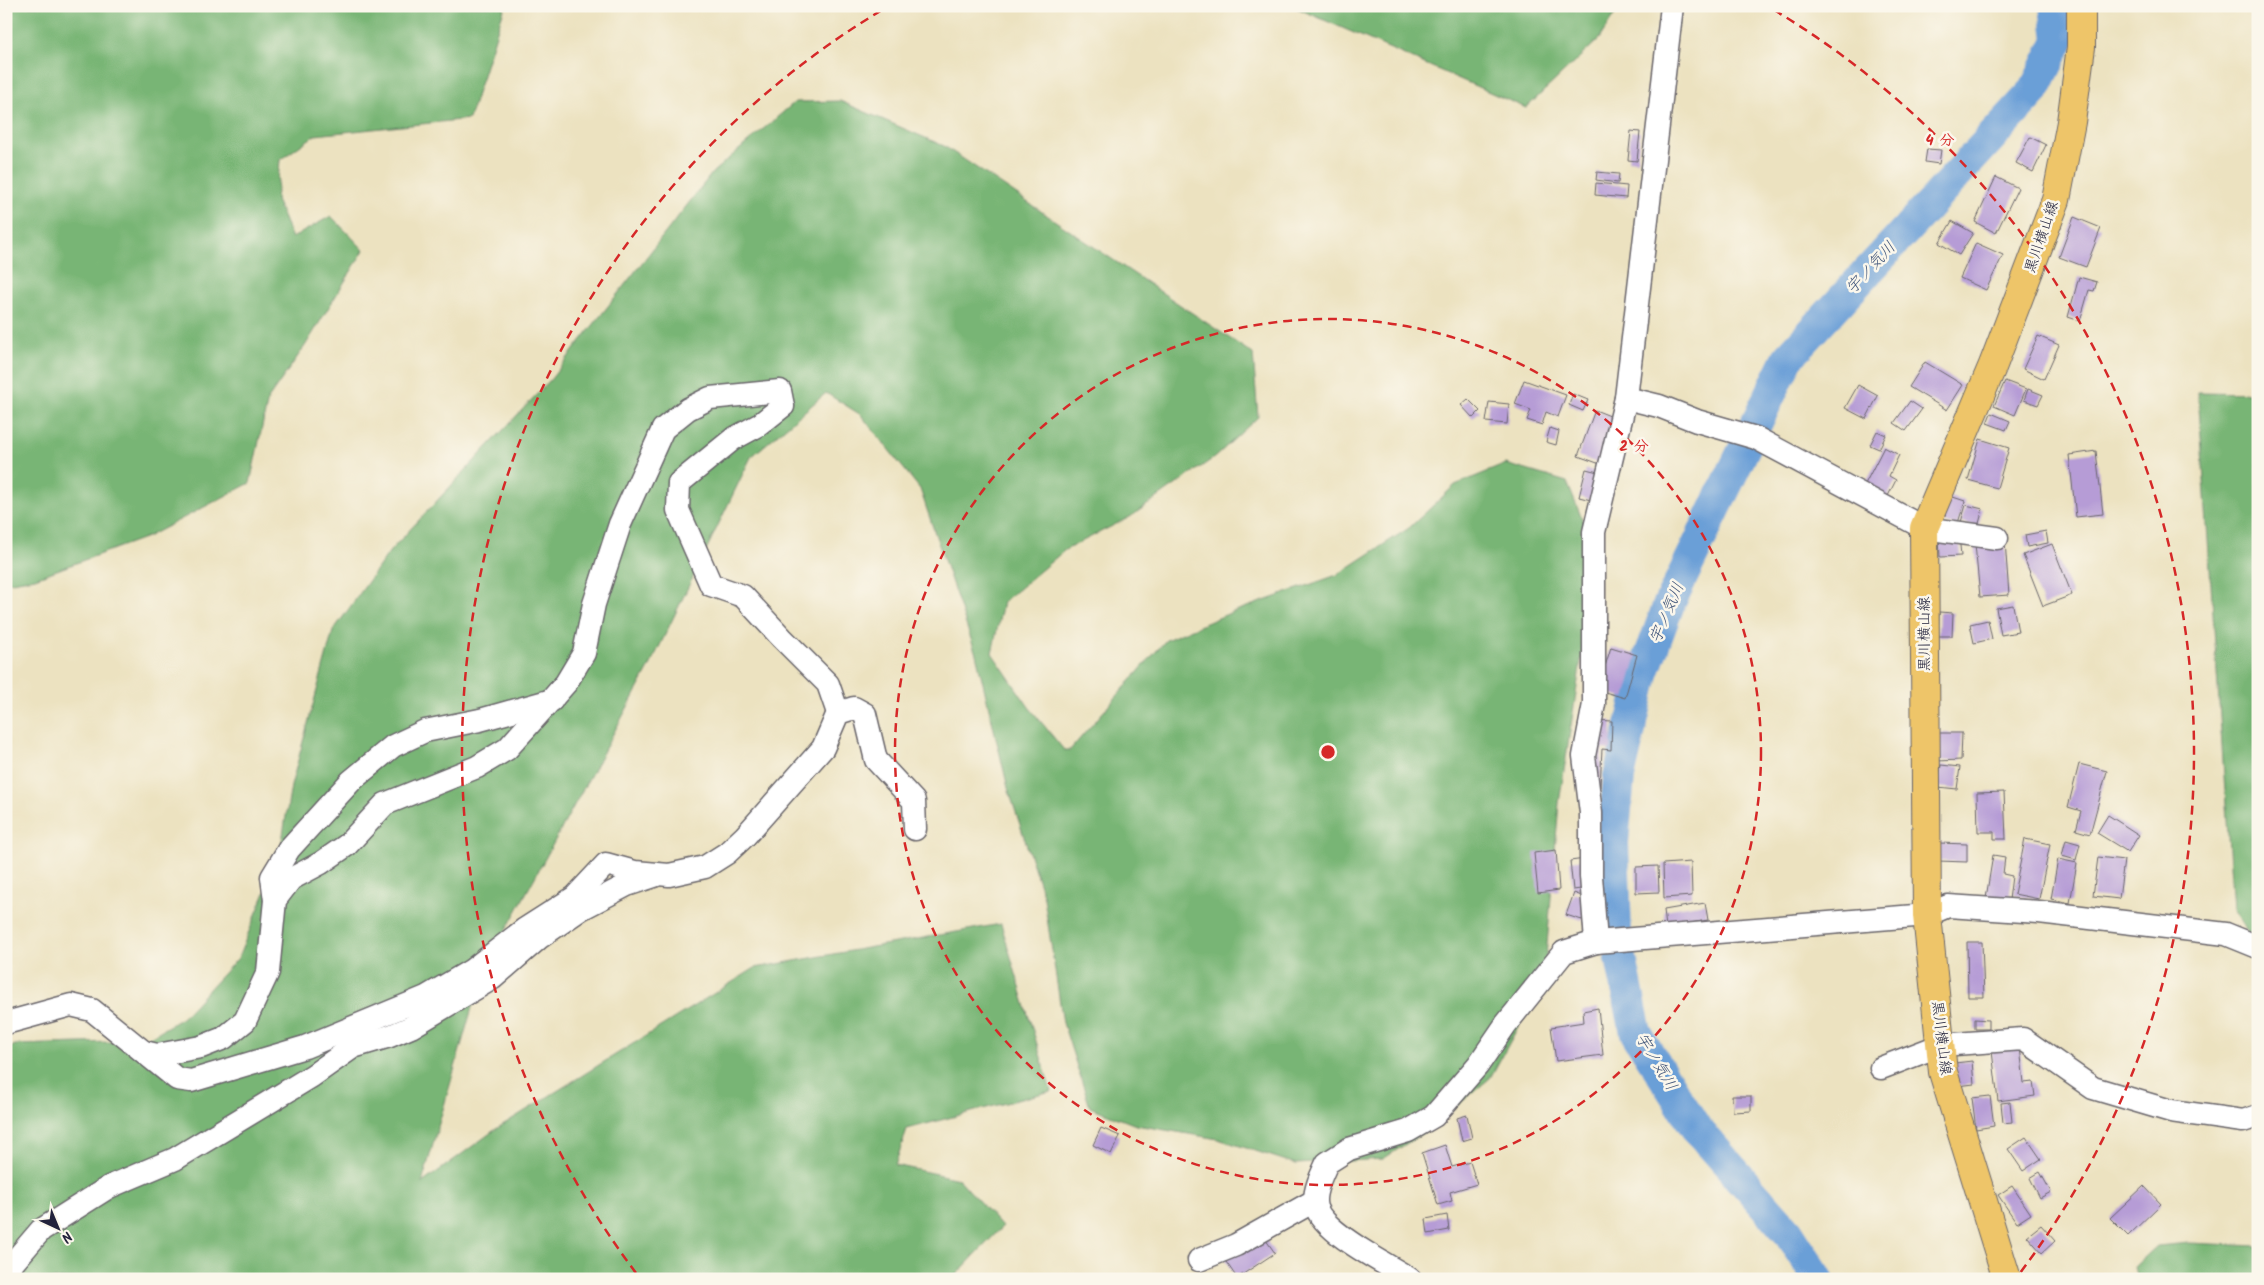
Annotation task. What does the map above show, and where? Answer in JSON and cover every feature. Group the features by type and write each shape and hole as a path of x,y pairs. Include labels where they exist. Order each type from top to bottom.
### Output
{"main road":[{"name":"黒川横山線","path":"2007,1279 1944,1072 1941,1045 1927,915 1924,528 1997,357 2056,200 2071,122 2081,47 2082,6"}],"street":[{"path":"1596,942 1591,876 1591,813 1584,756 1594,704 1594,532 1626,398 1672,6"},
{"path":"6,1024 71,1005 92,1010 177,1079 191,1081 305,1047 426,997 472,970 525,929 575,897 606,864 635,872 669,875 705,867 727,853 745,836 823,748 838,713 828,684 743,596 711,585 678,510 679,483 733,439 759,425 783,406 780,391 710,398 688,409 662,430 620,524 594,604 584,653 566,683 507,749 477,767 385,804 347,845 291,880 275,900"},
{"path":"1626,398 1659,406 1697,421 1749,436 1924,528 1997,538"},
{"path":"144,1052 157,1055 202,1047 224,1038 245,1021 268,972 275,900 272,876 289,850 351,781 393,746 425,731 480,720 552,700"},
{"path":"838,713 854,708 865,714 876,760 914,801 915,830"},
{"path":"6,1271 41,1230 109,1187 175,1159 304,1081 353,1047 390,1036 411,1027 494,978 539,938 581,909 627,885 661,874"},
{"path":"1410,1279 1360,1249 1321,1219 1314,1201 1327,1163 1350,1149 1408,1131 1434,1116 1478,1065 1506,1024 1564,952 1596,942 1927,915 1948,906 2129,922 2226,934 2258,947"},
{"path":"1881,1068 1941,1045 2023,1039 2093,1088 2171,1111 2243,1121 2258,1116"},
{"path":"1199,1260 1236,1244 1314,1201"}],"green space":[{"path":"6,6 505,6 469,119 315,135 280,160 276,200 292,238 331,216 364,250 305,346 268,399 250,483 147,537 35,578 6,583"},
{"path":"1292,6 1620,6 1599,39 1526,108"},
{"path":"840,101 944,146 1253,354 1258,417 1215,457 1130,517 1065,550 1003,602 992,653 1029,707 1064,750 1070,750 1166,640 1230,613 1337,575 1409,528 1455,485 1506,464 1567,482 1591,541 1585,635 1559,803 1544,980 1490,1078 1432,1127 1383,1159 1296,1164 1218,1139 1136,1125 1090,1107 1063,1023 1044,898 1008,788 976,654 920,489 861,415 826,393 751,457 649,668 481,976 422,1183 496,1129 755,968 1001,924 1051,1091 907,1129 895,1165 959,1179 1002,1227 952,1279 6,1279 6,1050 15,1045 143,1041 182,1018 238,958 279,859 291,786 333,631 390,551 551,379 713,172 795,102"},
{"path":"2198,392 2258,393 2258,948 2233,909"},
{"path":"2189,1243 2258,1246 2258,1279 2137,1279 2134,1267 2157,1246"}],"building":[{"path":"1631,131 1640,132 1637,161 1628,160"},
{"path":"2030,137 2046,145 2033,172 2016,163"},
{"path":"1927,149 1941,150 1939,164 1925,162"},
{"path":"1597,172 1619,174 1618,183 1596,180"},
{"path":"1996,177 2018,188 1996,233 1975,222"},
{"path":"1596,183 1627,186 1626,198 1595,195"},
{"path":"2074,217 2101,228 2086,267 2059,257"},
{"path":"1952,221 1973,233 1959,255 1939,243"},
{"path":"1976,243 2003,255 1986,290 1960,278"},
{"path":"2079,277 2097,282 2094,291 2089,290 2080,321 2068,317"},
{"path":"2038,336 2059,345 2044,379 2023,369"},
{"path":"1925,362 1963,385 1947,410 1909,387"},
{"path":"1524,380 1566,395 1558,417 1546,412 1542,425 1527,420 1531,410 1515,404"},
{"path":"2005,381 2026,389 2015,415 1994,406"},
{"path":"1858,385 1878,396 1866,419 1845,408"},
{"path":"2028,389 2043,395 2038,405 2024,400"},
{"path":"1573,394 1588,400 1583,411 1569,405"},
{"path":"1468,399 1480,411 1473,418 1461,405"},
{"path":"1910,401 1922,409 1906,431 1894,423"},
{"path":"1489,402 1509,404 1507,424 1486,422"},
{"path":"1595,410 1620,420 1603,465 1578,456"},
{"path":"1991,413 2010,421 2006,430 1987,423"},
{"path":"1550,428 1559,431 1556,445 1546,442"},
{"path":"1877,431 1886,435 1879,449 1870,445"},
{"path":"1980,439 2009,448 1997,488 1968,480"},
{"path":"1884,447 1899,455 1889,476 1896,480 1886,500 1863,488"},
{"path":"2096,451 2103,514 2076,517 2069,455"},
{"path":"1586,469 1598,472 1591,500 1579,497"},
{"path":"1950,496 1965,501 1957,526 1941,521"},
{"path":"1966,505 1983,509 1978,527 1961,522"},
{"path":"2046,531 2048,543 2027,547 2025,535"},
{"path":"1959,535 1961,556 1940,557 1939,537"},
{"path":"2005,541 2009,595 1980,597 1975,544"},
{"path":"2052,544 2072,595 2043,606 2023,555"},
{"path":"2013,605 2018,632 2001,635 1996,608"},
{"path":"1939,612 1953,613 1952,636 1938,636"},
{"path":"1988,620 1992,639 1974,643 1970,624"},
{"path":"1611,647 1637,655 1625,698 1598,690"},
{"path":"1593,720 1612,721 1611,750 1602,749 1600,787 1589,787"},
{"path":"1937,733 1962,733 1961,760 1937,761"},
{"path":"2079,764 2107,771 2090,834 2076,830 2081,811 2068,807"},
{"path":"1941,765 1960,767 1957,789 1938,787"},
{"path":"2004,792 2006,839 1994,839 1994,832 1978,832 1977,793"},
{"path":"2108,815 2139,835 2128,852 2097,833"},
{"path":"2025,839 2050,844 2039,899 2014,894"},
{"path":"2066,840 2080,844 2076,860 2062,856"},
{"path":"1939,843 1967,844 1967,862 1938,861"},
{"path":"1556,850 1559,890 1538,893 1534,853"},
{"path":"1993,855 2005,857 2003,874 2012,876 2009,900 1986,898"},
{"path":"2098,857 2124,860 2119,899 2093,896"},
{"path":"1585,859 1589,888 1573,890 1570,861"},
{"path":"2058,859 2077,863 2070,903 2051,899"},
{"path":"1691,862 1692,896 1664,898 1663,864"},
{"path":"1658,866 1659,892 1636,893 1636,867"},
{"path":"1574,893 1589,899 1582,920 1566,915"},
{"path":"1705,903 1708,920 1666,927 1664,910"},
{"path":"1967,942 1982,942 1984,997 1968,997"},
{"path":"1598,1008 1603,1055 1556,1061 1551,1027 1584,1022 1583,1011"},
{"path":"1975,1019 1988,1020 1988,1029 1975,1029"},
{"path":"2020,1047 2024,1083 2033,1082 2035,1096 1998,1101 1992,1051"},
{"path":"1972,1061 1974,1084 1958,1086 1955,1063"},
{"path":"1732,1096 1751,1096 1751,1111 1733,1112"},
{"path":"1990,1096 1994,1126 1976,1129 1972,1098"},
{"path":"2010,1102 2012,1122 2003,1123 2001,1103"},
{"path":"1467,1115 1472,1138 1462,1141 1457,1118"},
{"path":"1101,1128 1120,1136 1111,1154 1093,1145"},
{"path":"2026,1137 2041,1159 2023,1171 2008,1149"},
{"path":"1445,1145 1452,1167 1470,1162 1477,1184 1450,1192 1452,1201 1438,1205 1422,1153"},
{"path":"2040,1172 2051,1192 2040,1198 2030,1178"},
{"path":"2012,1186 2031,1214 2017,1223 1998,1195"},
{"path":"2144,1186 2161,1204 2128,1236 2110,1218"},
{"path":"1447,1215 1449,1230 1428,1234 1426,1219"},
{"path":"2041,1225 2055,1241 2042,1253 2027,1236"},
{"path":"1261,1233 1275,1253 1237,1278 1224,1259"}],"waterway":[{"name":"宇ノ気川","path":"1818,1279 1788,1232 1696,1128 1636,1033 1616,933 1613,842 1619,777 1643,674 1669,604 1788,358 2034,91 2059,40 2055,6"}]}
